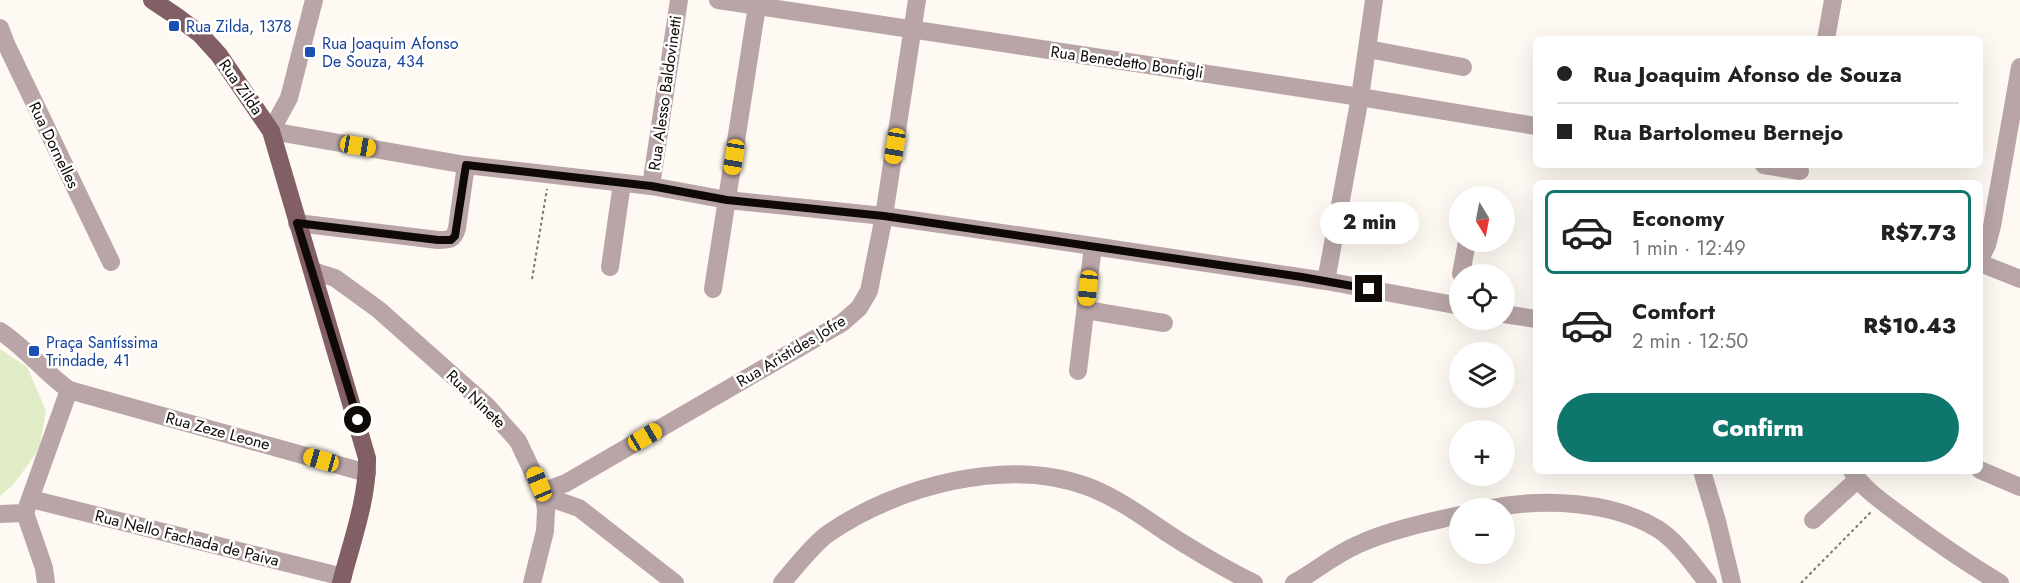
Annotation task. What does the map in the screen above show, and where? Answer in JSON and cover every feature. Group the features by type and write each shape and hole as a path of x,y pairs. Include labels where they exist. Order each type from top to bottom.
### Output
{"main road":[{"name":"Rua Zilda","path":"152,0 200,34 219,55 271,132 367,458 367,473 342,580"}],"street":[{"path":"314,0 289,98 271,132 466,165 651,186 727,200 884,216 1093,246 1326,281 1449,304"},
{"name":"Rua Alesso Baldovinetti","path":"651,186 679,0"},
{"name":"Rua Benedetto Bonfigli","path":"718,0 1360,97 1533,126"},
{"name":"Rua Aristides Jofre","path":"543,494 566,483 842,323 860,308 869,291 884,216 917,0"},
{"path":"1326,281 1360,97 1374,0"},
{"path":"1827,36 1833,0"},
{"path":"713,289 757,6"},
{"name":"Rua Dornelles","path":"0,28 111,262"},
{"path":"1368,49 1463,67"},
{"path":"1983,254 1992,226 2020,67"},
{"path":"297,223 451,240 455,236 466,165"},
{"path":"1777,168 1798,173"},
{"path":"610,267 622,183"},
{"path":"1078,371 1093,246"},
{"path":"1983,262 2020,279"},
{"name":"Rua Ninete","path":"313,271 335,278 379,310 487,406 518,441 543,494 546,510 545,531 532,583"},
{"path":"1086,310 1164,323"},
{"path":"1515,316 1533,319"},
{"path":"0,331 11,338 55,380 69,390 28,506 46,583"},
{"name":"Rua Zeze Leone","path":"69,390 367,473"},
{"path":"1983,472 2020,487"},
{"path":"1703,474 1717,521 1731,583"},
{"path":"782,583 826,534 871,508 920,489 977,476 1013,475 1053,478 1087,486 1123,503 1223,568 1254,583"},
{"path":"1813,520 1855,475 1881,501 1928,536 2000,583"},
{"path":"543,494 579,508 675,583"},
{"path":"1515,505 1559,503 1595,506 1626,514 1659,530 1683,552 1708,583"},
{"name":"Rua Nello Fachada de Paiva","path":"0,514 28,506 342,580"},
{"path":"1294,583 1358,544 1449,517"}],"path":[{"path":"532,279 549,174"},
{"path":"1801,583 1881,501"}],"green space":[{"path":"0,349 27,367 46,411 39,449 13,485 0,496"}],"place":[{"name":"Rua Zilda, 1378","path":"174,26"},
{"name":"Rua Joaquim Afonso De Souza, 434","path":"310,52"},
{"name":"Praça Santíssima Trindade, 41","path":"34,351"}],"route":[{"path":"358,420 297,223 451,240 455,236 466,165 651,186 727,200 884,216 1302,277 1369,289"}]}
